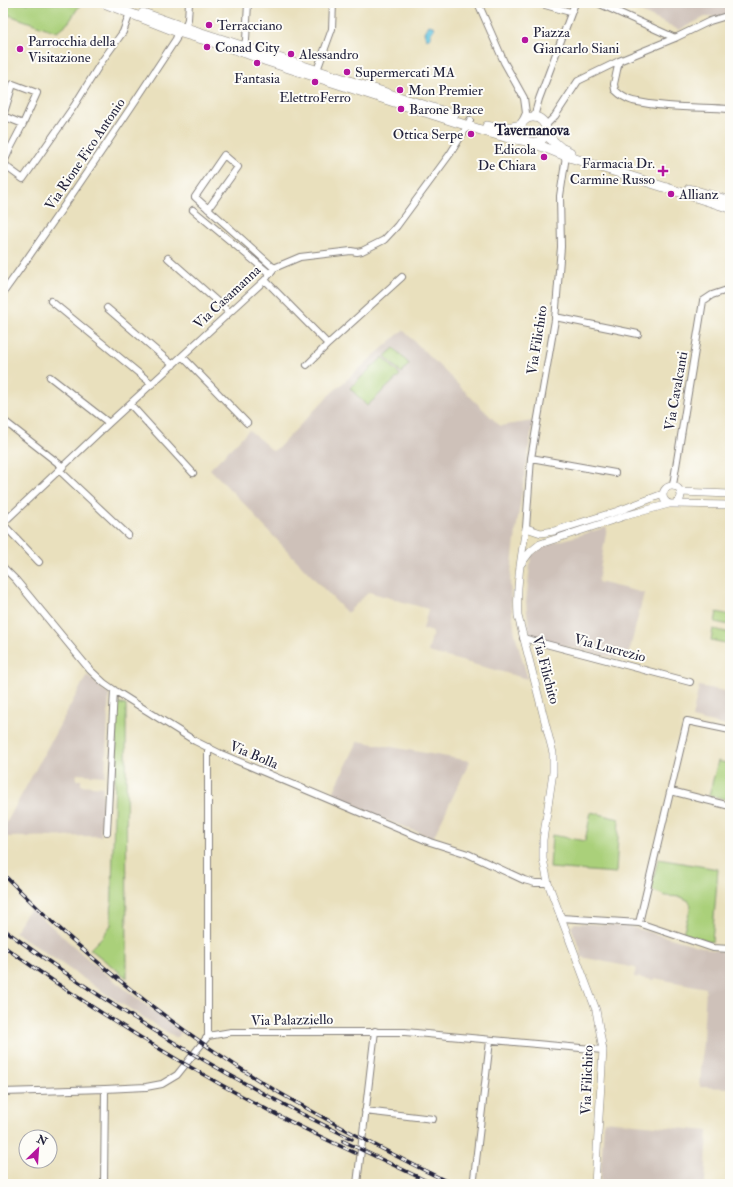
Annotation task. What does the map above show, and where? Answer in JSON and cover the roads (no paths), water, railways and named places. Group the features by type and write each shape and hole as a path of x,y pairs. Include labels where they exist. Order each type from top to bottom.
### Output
{"main road":[{"path":"104,3 130,13 469,123 505,137 529,142 730,201"},
{"path":"119,3 182,30"},
{"path":"469,123 496,128 508,128 522,124 528,118 534,117 541,120 545,130 566,153 730,208"},
{"path":"522,124 520,132 524,139 529,142 539,141 545,130"}],"street":[{"name":"Via Rione Fico Antonio","path":"3,293 133,105 182,30 188,19 189,3"},
{"path":"243,49 246,40 248,3"},
{"path":"316,73 332,29 333,3"},
{"path":"478,3 504,62 524,98 526,113 522,124"},
{"path":"538,3 570,12"},
{"path":"534,117 537,105 566,29 570,12 575,3"},
{"path":"598,3 675,38"},
{"path":"23,124 3,116 13,84 37,93 23,124 4,161 8,168 23,179 74,106 122,32 130,13"},
{"path":"545,130 578,81 619,61 675,38 710,21 730,15"},
{"path":"619,61 614,84 615,90 633,101 665,105 730,108"},
{"name":"Via Casamanna","path":"3,523 109,423 265,280 274,268 300,257 351,251 357,252 384,240 397,226 424,191 450,154 469,123"},
{"path":"3,145 10,149"},
{"name":"Via Filichito","path":"566,153 560,196 562,247 555,317 531,458 526,528 520,565 517,602 518,616 523,638 534,674 553,753 553,772 543,840 543,859 548,883 596,1010 603,1050 595,1184"},
{"path":"208,209 238,167 224,155 195,198 274,268"},
{"path":"193,210 270,274"},
{"path":"168,258 230,312"},
{"path":"307,365 402,277"},
{"path":"265,280 328,344"},
{"name":"Via Cavalcanti","path":"673,485 703,301 712,295 730,289"},
{"path":"51,302 152,384"},
{"path":"107,308 173,365"},
{"path":"555,317 638,334"},
{"path":"182,356 247,423"},
{"path":"50,377 109,423"},
{"path":"130,404 193,473"},
{"path":"3,420 61,469 128,535"},
{"path":"531,458 615,473"},
{"path":"520,565 530,552 540,544 625,516 671,504 679,501 680,492 677,487 673,485 668,486 664,490 664,500 671,504 730,505"},
{"path":"680,492 730,494"},
{"path":"526,528 541,533 554,531 618,511 663,494"},
{"path":"3,523 39,562"},
{"name":"Via Bolla","path":"3,567 16,580 90,670 104,683 208,747 382,823 430,842 468,854 524,880 535,883 548,883"},
{"name":"Via Lucrezio","path":"523,638 690,682"},
{"path":"107,832 114,690"},
{"path":"639,923 687,721 730,730"},
{"path":"3,1092 105,1090 146,1087 162,1084 177,1075 208,1036 208,747"},
{"path":"671,792 730,806"},
{"path":"561,918 639,923 713,948 730,949"},
{"path":"357,1184 375,1031"},
{"name":"Via Palazziello","path":"208,1036 231,1032 405,1032 603,1050"},
{"path":"474,1178 490,1040"},
{"path":"104,1184 105,1090"},
{"path":"365,1111 433,1119"}],"water":[{"path":"428,25 433,26 434,29 431,33 431,37 426,39 424,32"}],"railway":[{"path":"3,874 66,935 100,964 169,1019 204,1044 241,1069 299,1104 364,1140 452,1184"},
{"path":"3,929 87,987 173,1042 261,1093 352,1139"},
{"path":"3,946 87,1004 174,1058 263,1108 355,1153"},
{"path":"343,1141 433,1184"}],"place":[{"name":"Terracciano","path":"209,25"},
{"name":"Piazza Giancarlo Siani","path":"525,40"},
{"name":"Conad City","path":"207,47"},
{"name":"Parrocchia della Visitazione","path":"20,49"},
{"name":"Alessandro","path":"291,54"},
{"name":"Fantasia","path":"257,63"},
{"name":"Supermercati MA","path":"347,72"},
{"name":"ElettroFerro","path":"315,82"},
{"name":"Mon Premier","path":"400,90"},
{"name":"Barone Brace","path":"401,109"},
{"name":"Ottica Serpe","path":"471,134"},
{"name":"Edicola De Chiara","path":"544,157"},
{"name":"Farmacia Dr. Carmine Russo","path":"663,171"},
{"name":"Allianz","path":"671,194"}],"district":[{"name":"Tavernanova","path":"532,130"}]}
